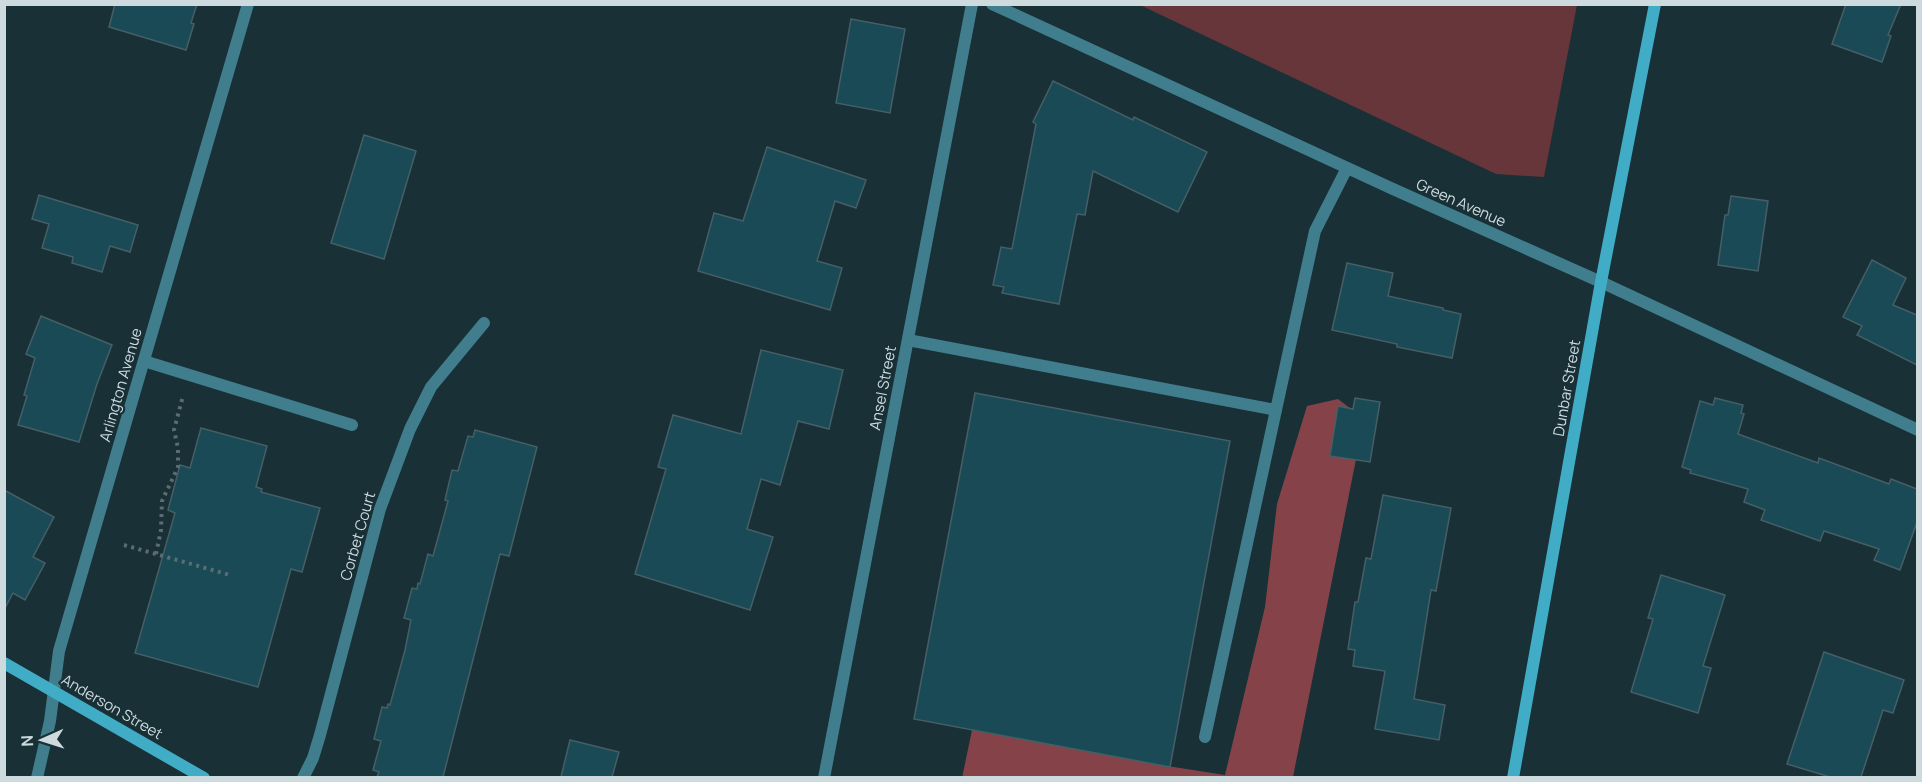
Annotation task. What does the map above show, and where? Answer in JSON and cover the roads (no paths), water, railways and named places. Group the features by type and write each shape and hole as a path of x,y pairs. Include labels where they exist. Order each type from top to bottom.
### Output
{"street":[{"name":"Arlington Avenue","path":"37,777 50,721 59,651 248,4"},
{"name":"Ansel Street","path":"824,777 972,4"},
{"name":"Green Avenue","path":"992,4 1601,282 1917,430"},
{"name":"Dunbar Street","path":"1513,777 1601,282 1655,4"},
{"path":"1205,737 1315,231 1347,168"},
{"name":"Corbet Court","path":"303,777 313,758 320,735 380,509 410,429 431,387 484,323"},
{"path":"908,340 1276,410"},
{"path":"144,361 352,425"},
{"name":"Anderson Street","path":"4,663 204,777"}]}
